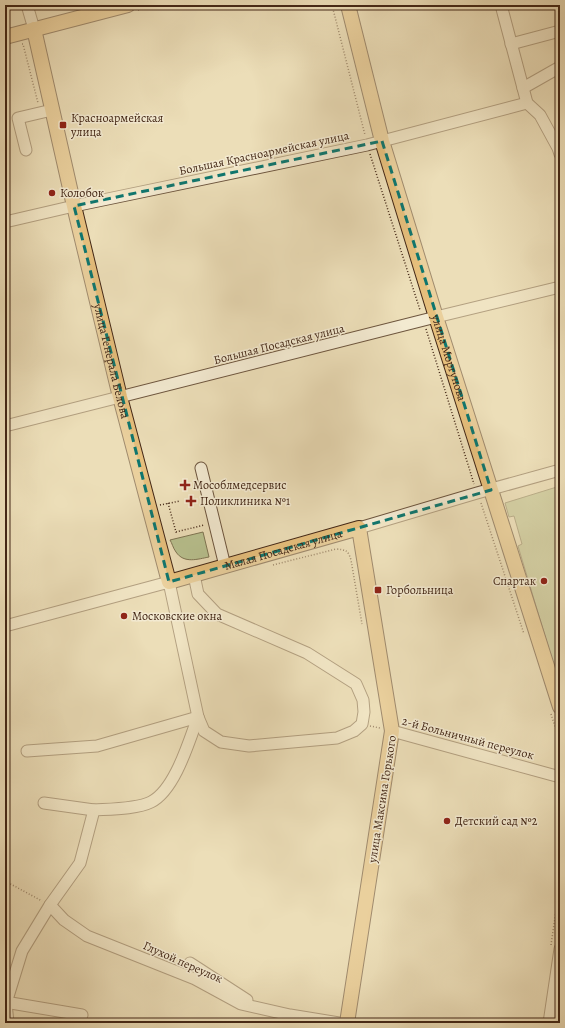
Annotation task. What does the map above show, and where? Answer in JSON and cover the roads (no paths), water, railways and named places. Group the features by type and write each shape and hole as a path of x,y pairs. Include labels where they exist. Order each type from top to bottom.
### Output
{"main road":[{"path":"5,36 128,5"},
{"name":"улица Моргунова","path":"348,5 382,141 430,319 491,490 555,710"},
{"name":"улица Генерала Белова","path":"34,29 74,206 120,397 169,582"},
{"name":"Малая Посадская улица","path":"169,582 359,528"},
{"name":"улица Максима Горького","path":"347,1023 392,731 359,528"}],"street":[{"name":"улица Генерала Белова","path":"27,5 34,29"},
{"path":"501,5 527,103 540,115 560,154"},
{"path":"511,44 560,31"},
{"path":"523,88 560,67"},
{"name":"Большая Красноармейская улица","path":"5,222 74,206 367,145 527,103"},
{"path":"26,150 18,118 52,110"},
{"name":"Большая Посадская улица","path":"5,426 560,287"},
{"path":"201,468 225,566"},
{"name":"Малая Посадская улица","path":"359,528 560,470"},
{"path":"194,575 198,594 217,614 307,652 356,684 363,700 364,712 362,724 354,731 337,738 249,746 221,742 204,731 198,717"},
{"name":"улица Генерала Белова","path":"169,582 198,717"},
{"name":"Малая Посадская улица","path":"5,626 169,582"},
{"path":"28,751 97,746 198,717"},
{"path":"44,803 94,810 133,807 151,802 165,790 178,769 198,717"},
{"name":"2-й Больничный переулок","path":"392,731 560,777"},
{"path":"8,1023 6,1002 22,951 50,905 80,862 94,810"},
{"name":"Глухой переулок","path":"50,905 64,920 87,936 195,979 241,1004 290,1015 339,1023"},
{"path":"549,1023 560,949"},
{"path":"190,963 261,1009"},
{"path":"6,1002 82,1016"}],"place":[{"name":"Красноармейская улица","path":"63,125"},
{"name":"Колобок","path":"52,193"},
{"name":"Мособлмедсервис","path":"185,485"},
{"name":"Поликлиника №1","path":"191,501"},
{"name":"Спартак","path":"544,581"},
{"name":"Горбольница","path":"378,590"},
{"name":"Московские окна","path":"124,616"},
{"name":"Детский сад №2","path":"447,821"}]}
